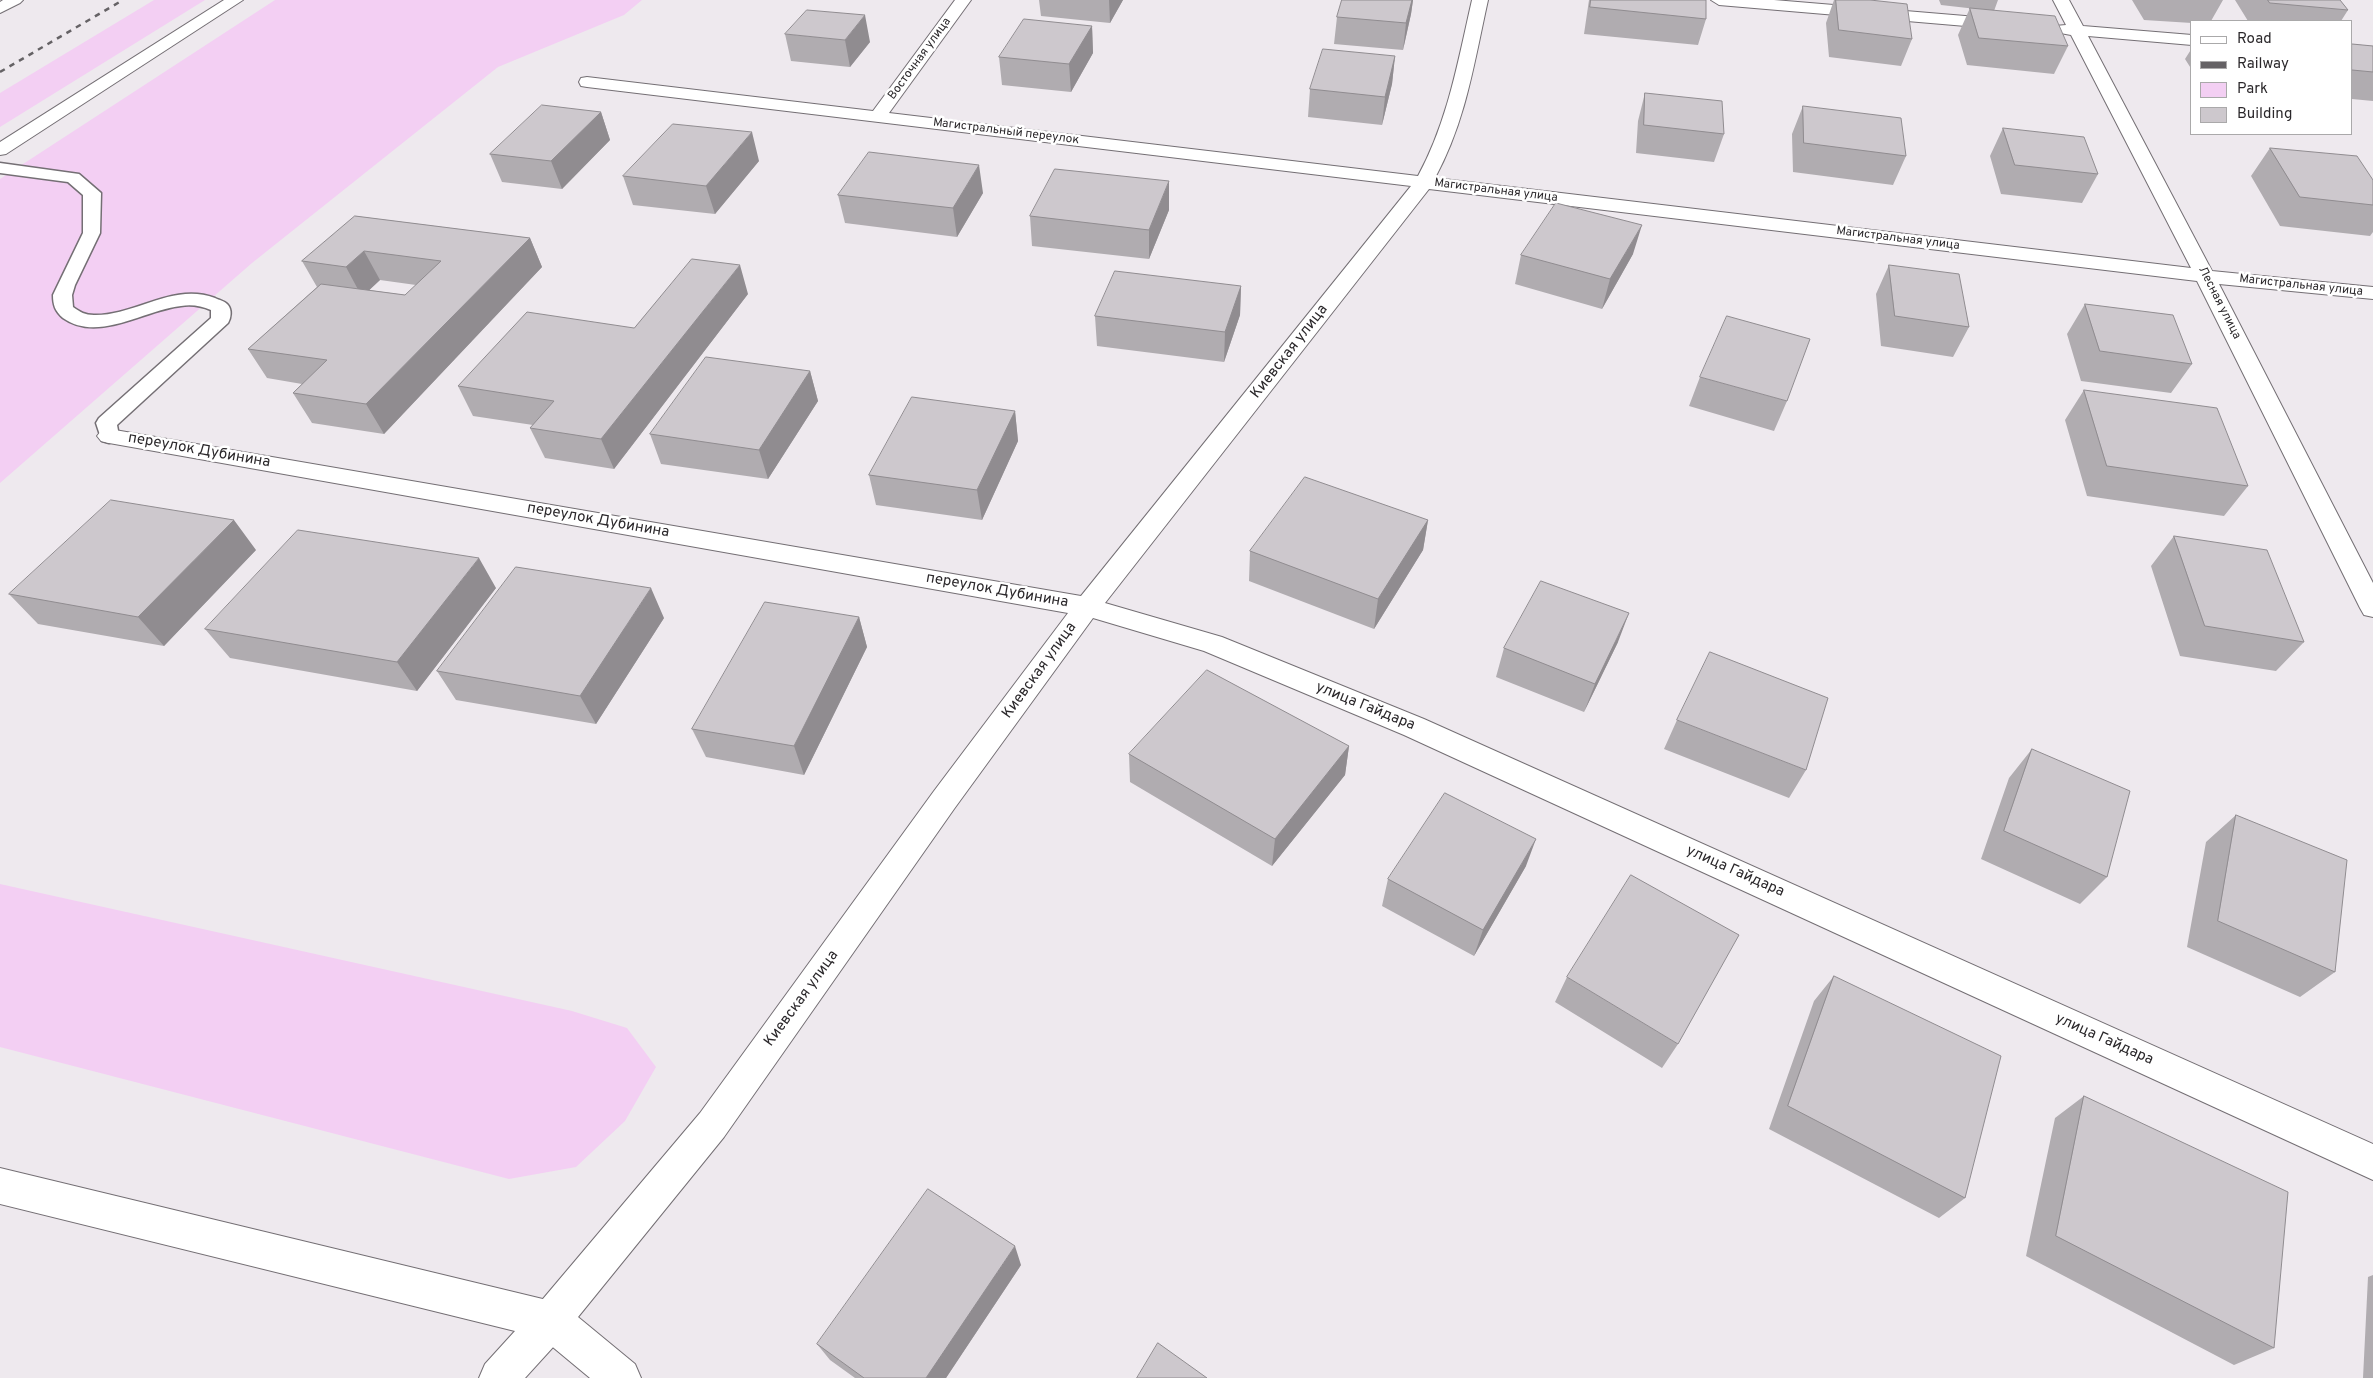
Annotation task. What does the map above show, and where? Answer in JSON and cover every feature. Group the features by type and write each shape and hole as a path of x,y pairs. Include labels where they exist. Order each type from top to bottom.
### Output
{"street":[{"path":"0,8 15,0"},
{"path":"0,150 235,0"},
{"name":"Восточная улица","path":"877,117 963,0"},
{"name":"Киевская улица","path":"498,1378 551,1320 712,1125 944,800 1088,607 1424,182 1442,149 1454,116 1480,0"},
{"path":"1719,0 2017,25"},
{"name":"Лесная улица","path":"2061,0 2205,276 2373,608"},
{"path":"2047,28 2190,40"},
{"name":"Магистральный переулок","path":"588,82 1424,182"},
{"name":"Магистральная улица","path":"1424,182 2205,276 2373,293"},
{"name":"переулок Дубинина","path":"109,436 1088,607"},
{"name":"улица Гайдара","path":"1088,607 1213,644 1414,726 2373,1162"},
{"path":"0,1186 551,1320 621,1378"}],"lane":[{"path":"0,168 73,178 92,193 91,237 61,295 62,307 69,316 84,320 105,320 165,302 192,298 210,299 220,307 220,319 106,423 109,436"}],"green space":[{"path":"154,0 205,0 0,127 0,93"},
{"path":"275,0 642,0 624,15 498,67 252,263 0,483 0,179"},
{"path":"0,884 572,1011 627,1028 656,1067 625,1121 576,1167 509,1179 0,1047"}],"building":[{"path":"1342,0 1412,0 1406,23 1337,17"},
{"path":"1591,0 1706,0 1706,19 1590,7"},
{"path":"1836,0 1870,0 1907,4 1912,39 1839,30"},
{"path":"2268,0 2340,0 2348,10 2270,3"},
{"path":"1970,8 2055,16 2068,46 1979,38"},
{"path":"807,10 865,15 845,40 785,34"},
{"path":"1024,19 1092,26 1069,64 999,57"},
{"path":"2353,44 2373,46 2373,72 2353,70"},
{"path":"1323,49 1395,56 1385,97 1310,89"},
{"path":"1645,93 1722,101 1724,134 1644,125"},
{"path":"542,105 601,112 551,161 490,154"},
{"path":"1803,106 1901,118 1906,156 1804,143"},
{"path":"673,124 752,132 706,186 623,176"},
{"path":"2003,128 2084,137 2098,174 2015,165"},
{"path":"2270,148 2357,156 2373,180 2373,205 2300,197"},
{"path":"869,152 979,165 953,208 838,195"},
{"path":"1055,169 1169,181 1149,230 1030,216"},
{"path":"1556,203 1642,225 1610,279 1521,255"},
{"path":"355,216 530,238 366,404 293,393 327,360 248,349 321,284 405,295 441,261 364,251 346,267 302,261"},
{"path":"692,259 740,265 601,439 530,428 554,401 458,386 527,312 634,328"},
{"path":"1889,265 1959,274 1969,327 1895,316"},
{"path":"1115,271 1241,286 1225,332 1095,316"},
{"path":"2085,304 2173,315 2192,364 2100,351"},
{"path":"1727,316 1810,339 1787,401 1700,377"},
{"path":"706,357 810,371 759,450 650,434"},
{"path":"2084,390 2217,408 2248,486 2107,466"},
{"path":"912,397 1015,411 977,490 869,475"},
{"path":"1305,477 1428,520 1378,599 1250,551"},
{"path":"111,500 234,520 138,617 9,594"},
{"path":"298,530 479,558 397,662 205,629"},
{"path":"2174,536 2267,550 2304,642 2205,626"},
{"path":"516,567 651,588 580,696 437,671"},
{"path":"1541,581 1629,613 1595,684 1504,648"},
{"path":"765,602 859,617 794,746 692,729"},
{"path":"1710,652 1828,698 1806,770 1677,720"},
{"path":"1207,670 1349,746 1275,839 1129,754"},
{"path":"2032,749 2130,791 2107,877 2004,831"},
{"path":"1445,793 1536,839 1483,930 1388,879"},
{"path":"2236,815 2347,860 2335,972 2218,921"},
{"path":"1631,875 1739,935 1678,1044 1567,977"},
{"path":"1834,976 2001,1056 1965,1198 1788,1106"},
{"path":"2084,1096 2288,1192 2274,1348 2056,1236"},
{"path":"928,1189 1015,1246 926,1378 864,1378 817,1344"},
{"path":"1158,1343 1207,1378 1137,1378"}],"railway":[{"path":"0,72 123,0"}]}
